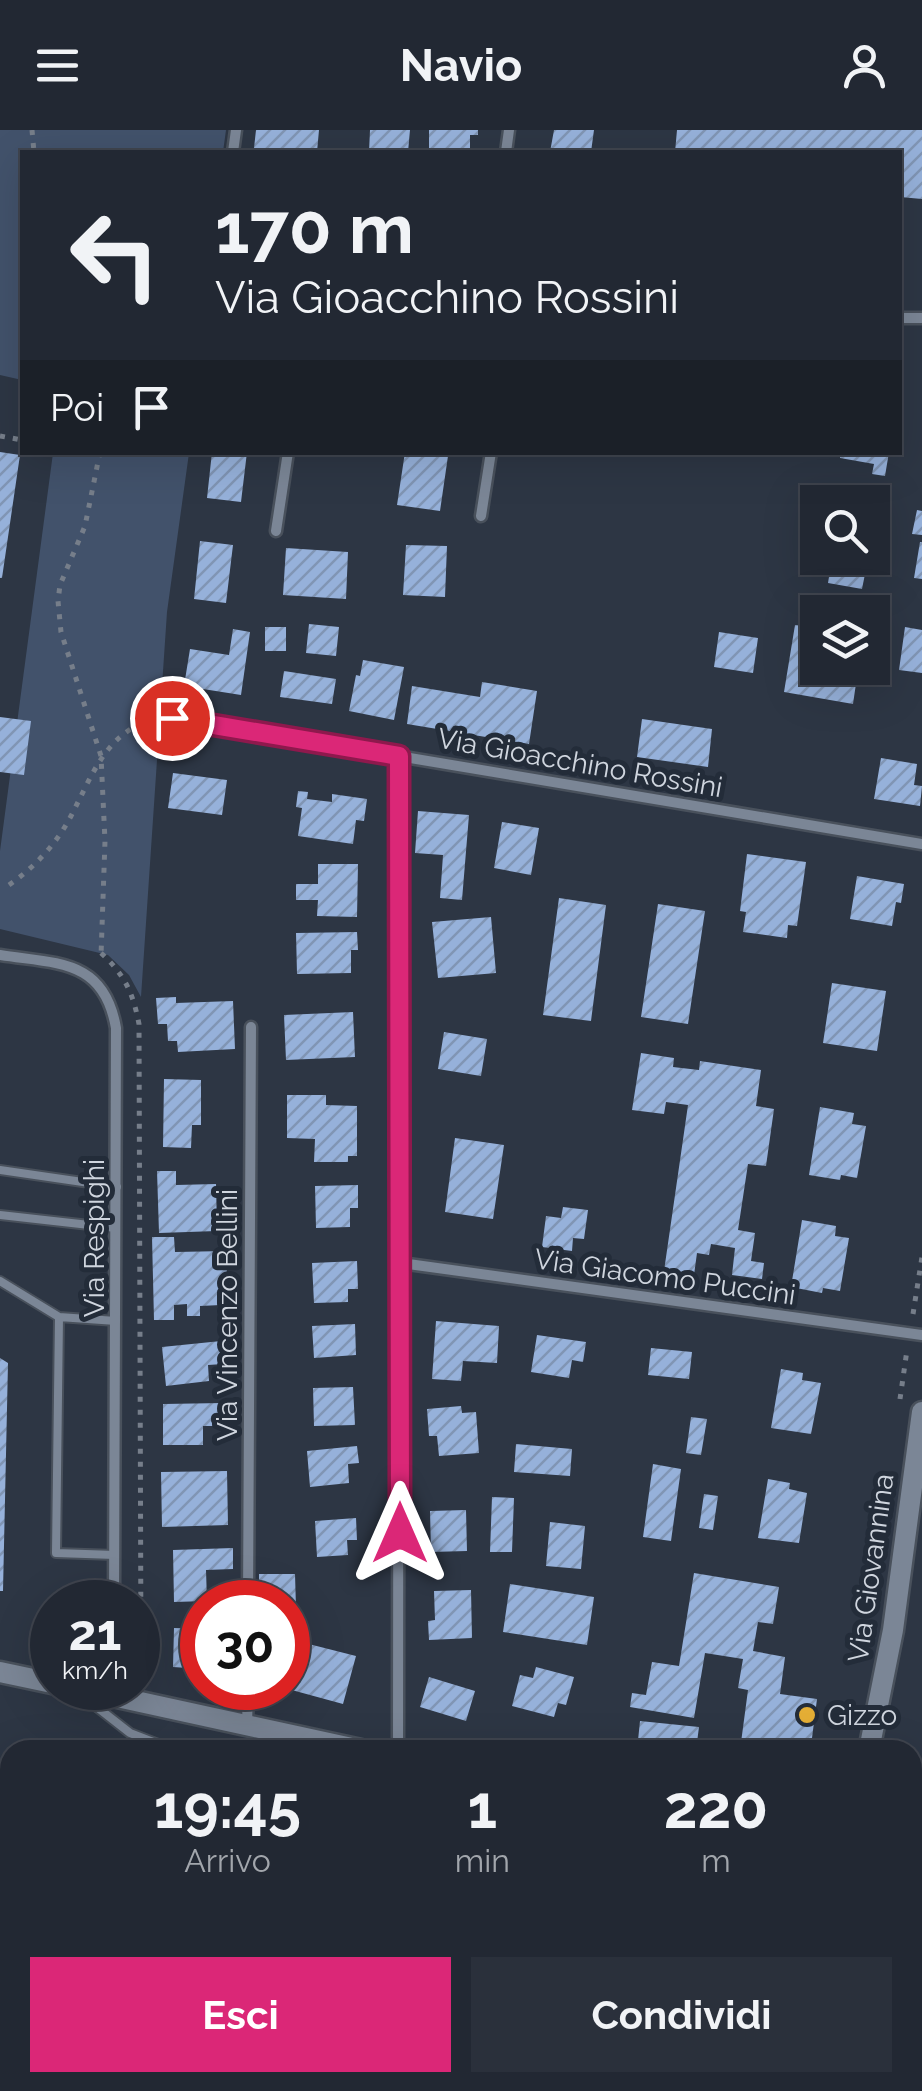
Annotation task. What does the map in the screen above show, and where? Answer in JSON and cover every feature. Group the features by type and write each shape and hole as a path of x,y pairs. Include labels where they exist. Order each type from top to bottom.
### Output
{"main road":[{"name":"Via Giovannina","path":"875,1740 922,1412"},
{"path":"0,1672 30,1678"},
{"path":"160,1706 315,1740"}],"street":[{"path":"276,531 288,455"},
{"path":"481,516 491,455"},
{"name":"Via Gioacchino Rossini","path":"172,718 922,844"},
{"path":"398,1740 399,756"},
{"path":"0,955 79,968 98,983"},
{"name":"Via Respighi","path":"98,983 111,1006 116,1028 114,1580"},
{"name":"Via Vincenzo Bellini","path":"248,1580 251,1027"},
{"name":"Via Giacomo Puccini","path":"401,1264 922,1335"},
{"path":"248,1710 248,1725"}],"lane":[{"path":"0,1170 117,1188"},
{"path":"0,1215 116,1228"},
{"path":"0,1281 59,1317 116,1321"},
{"path":"59,1317 56,1553 115,1555"},
{"path":"101,1710 130,1734 146,1740"}],"path":[{"path":"98,983 105,840 101,756 61,632 58,601 60,585 85,526 99,455"},
{"path":"9,884 25,874 60,833 101,756 138,724 172,718"},
{"path":"101,954 122,972 134,996 139,1024 141,1580"}],"shaded area":[{"path":"0,130 226,130 223,150 20,150 20,380 0,375"},
{"path":"53,455 189,455 167,612 141,997 129,975 108,955 0,929 0,851"}],"building":[{"path":"256,130 319,130 317,150 254,148"},
{"path":"370,130 410,130 408,150 369,150"},
{"path":"429,130 478,130 478,135 470,135 470,150 429,150"},
{"path":"554,130 594,130 591,150 550,150"},
{"path":"677,130 922,130 922,199 902,197 902,150 675,150"},
{"path":"0,452 20,455 2,578 0,578"},
{"path":"212,455 247,455 241,502 207,498"},
{"path":"405,455 448,456 440,511 397,505"},
{"path":"888,455 885,476 872,474 874,464 840,458"},
{"path":"917,510 922,511 922,535 912,534"},
{"path":"200,541 233,545 226,603 194,599"},
{"path":"922,542 922,579 914,578"},
{"path":"406,545 447,546 445,597 403,595"},
{"path":"286,548 348,552 346,599 283,595"},
{"path":"829,575 865,575 862,589 828,583"},
{"path":"309,624 339,627 336,656 306,653"},
{"path":"795,625 800,626 800,685 856,685 853,704 784,692"},
{"path":"265,627 286,627 286,651 265,651"},
{"path":"905,627 922,630 922,673 899,670"},
{"path":"233,629 250,632 241,695 184,686 190,649 229,655"},
{"path":"719,632 758,638 753,673 714,667"},
{"path":"363,660 404,667 394,720 349,711"},
{"path":"284,671 336,679 332,704 280,697"},
{"path":"482,682 537,691 529,744 407,724 412,686 480,697"},
{"path":"0,717 31,721 24,775 0,772"},
{"path":"642,719 712,729 708,767 637,757"},
{"path":"881,758 917,764 914,785 922,786 920,806 874,799"},
{"path":"173,773 227,780 222,815 168,808"},
{"path":"298,791 308,792 307,799 332,802 332,794 367,799 364,821 356,820 353,844 298,836 302,808 296,807"},
{"path":"418,811 469,815 462,900 440,898 443,855 415,853"},
{"path":"502,822 539,828 531,875 494,868"},
{"path":"747,854 806,862 797,926 788,925 787,938 743,932 746,912 740,911"},
{"path":"318,864 358,864 357,917 317,916 318,900 296,900 296,884 318,884"},
{"path":"857,876 904,884 892,926 850,919"},
{"path":"559,898 606,905 591,1021 543,1015"},
{"path":"658,904 705,911 688,1024 641,1017"},
{"path":"491,917 496,973 438,978 432,922"},
{"path":"357,932 358,950 351,950 351,973 297,974 296,933"},
{"path":"832,983 886,991 877,1051 823,1043"},
{"path":"176,997 176,1003 233,1001 235,1049 178,1052 177,1041 168,1041 167,1024 158,1024 156,998"},
{"path":"353,1012 355,1057 286,1060 284,1015"},
{"path":"444,1032 487,1039 481,1076 438,1069"},
{"path":"641,1053 674,1058 673,1067 699,1070 700,1061 761,1070 756,1106 774,1109 766,1166 748,1164 738,1230 755,1233 751,1261 764,1263 762,1279 732,1275 735,1248 711,1244 709,1255 697,1253 694,1275 664,1271 688,1105 666,1102 664,1114 632,1110"},
{"path":"164,1079 201,1080 201,1125 192,1125 191,1148 163,1147"},
{"path":"287,1095 326,1095 326,1105 357,1106 357,1156 348,1156 348,1162 314,1162 315,1139 287,1138"},
{"path":"820,1107 854,1113 852,1124 866,1126 857,1178 841,1175 840,1180 809,1175"},
{"path":"455,1138 504,1145 493,1219 445,1212"},
{"path":"157,1171 176,1171 176,1185 216,1184 217,1231 159,1233"},
{"path":"358,1185 358,1208 350,1208 350,1227 316,1228 315,1186"},
{"path":"563,1207 588,1210 584,1239 573,1238 572,1251 542,1247 546,1216 561,1218"},
{"path":"802,1220 836,1226 835,1236 849,1238 840,1291 823,1288 822,1293 791,1287"},
{"path":"152,1237 174,1237 175,1252 226,1251 227,1279 220,1279 221,1305 200,1306 200,1316 187,1316 187,1304 174,1305 174,1320 154,1320"},
{"path":"357,1261 358,1289 348,1289 348,1302 314,1303 312,1263"},
{"path":"436,1321 499,1326 497,1363 463,1361 461,1381 432,1379"},
{"path":"355,1324 356,1355 314,1358 312,1326"},
{"path":"537,1335 586,1342 583,1362 572,1360 569,1378 531,1372"},
{"path":"221,1341 223,1364 208,1365 209,1381 166,1386 162,1347"},
{"path":"651,1348 692,1352 689,1379 648,1375"},
{"path":"0,1358 8,1363 3,1591 0,1591"},
{"path":"781,1369 803,1373 802,1380 821,1383 811,1434 771,1428"},
{"path":"353,1387 355,1425 314,1426 313,1388"},
{"path":"223,1403 223,1426 203,1426 203,1445 163,1445 163,1404"},
{"path":"461,1406 462,1413 476,1412 479,1453 439,1456 437,1436 429,1436 427,1409"},
{"path":"691,1417 707,1419 701,1455 686,1453"},
{"path":"516,1444 572,1449 570,1476 514,1472"},
{"path":"357,1446 359,1463 348,1464 349,1483 310,1487 307,1451"},
{"path":"653,1464 681,1469 671,1541 643,1537"},
{"path":"227,1471 228,1525 162,1527 161,1472"},
{"path":"768,1479 790,1483 789,1489 807,1493 799,1543 758,1538"},
{"path":"704,1494 718,1496 713,1530 699,1528"},
{"path":"492,1497 514,1498 512,1552 490,1552"},
{"path":"466,1510 467,1551 431,1552 430,1511"},
{"path":"356,1518 357,1540 347,1540 348,1555 317,1557 315,1521"},
{"path":"550,1522 585,1526 581,1569 546,1566"},
{"path":"233,1548 233,1569 206,1570 206,1580 180,1580 180,1602 174,1602 173,1550"},
{"path":"694,1573 779,1587 773,1624 758,1622 753,1651 785,1657 780,1694 817,1699 812,1738 817,1740 741,1740 748,1690 738,1688 743,1659 705,1653 694,1718 630,1707 632,1693 646,1695 652,1662 679,1666"},
{"path":"259,1574 295,1574 295,1580 259,1580"},
{"path":"510,1584 594,1597 587,1645 503,1632"},
{"path":"471,1590 472,1638 429,1640 428,1621 435,1620 434,1591"},
{"path":"174,1628 180,1628 180,1667 173,1667"},
{"path":"310,1644 356,1656 343,1704 310,1695"},
{"path":"536,1667 574,1677 566,1705 558,1703 554,1717 512,1706 520,1675 533,1678"},
{"path":"429,1677 475,1691 466,1721 420,1707"},
{"path":"640,1721 699,1727 697,1740 638,1740"}],"place":[{"name":"Gizzo","path":"807,1715"}],"route":[{"path":"172,718 399,756 400,1533"}]}
